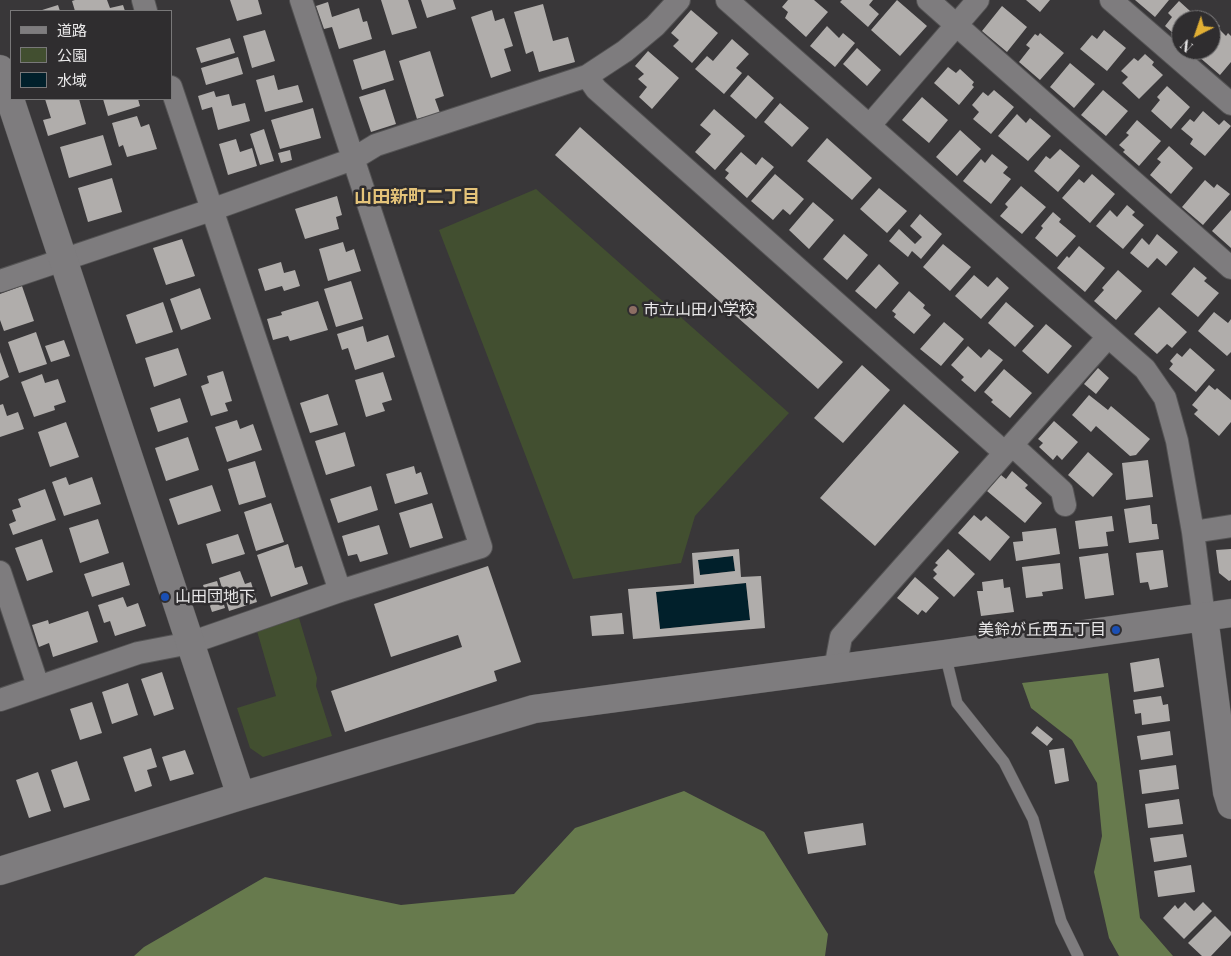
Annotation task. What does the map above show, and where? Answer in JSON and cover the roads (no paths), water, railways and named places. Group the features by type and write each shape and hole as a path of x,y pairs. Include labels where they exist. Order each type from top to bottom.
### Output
{"street":[{"path":"0,700 138,653 190,643 340,591 481,547 301,0"},
{"path":"0,281 211,210 354,159 376,145 587,76 625,51 655,26 679,0"},
{"path":"727,0 1108,337 1144,370 1164,398 1177,441 1193,532 1227,792 1231,804"},
{"path":"928,0 1231,268"},
{"path":"870,125 978,0"},
{"path":"1111,0 1231,104"},
{"path":"0,69 10,99"},
{"path":"587,76 596,89 1009,449 1062,491 1065,505"},
{"path":"172,90 340,591"},
{"path":"10,100 241,796"},
{"path":"835,669 841,636 1108,337"},
{"path":"1193,532 1231,526"},
{"path":"0,572 38,686"},
{"path":"0,871 241,796 534,709 945,654 1231,613"}],"lane":[{"path":"945,654 957,703 1004,762 1033,819 1061,921 1078,956"}],"water":[{"path":"733,556 735,571 700,575 698,560"},
{"path":"746,583 750,620 660,629 656,592"}],"place":[{"name":"市立山田小学校","path":"633,310"},
{"name":"山田団地下","path":"165,597"},
{"name":"美鈴が丘西五丁目","path":"1116,630"}],"district":[{"name":"山田新町二丁目","path":"417,197"}]}
